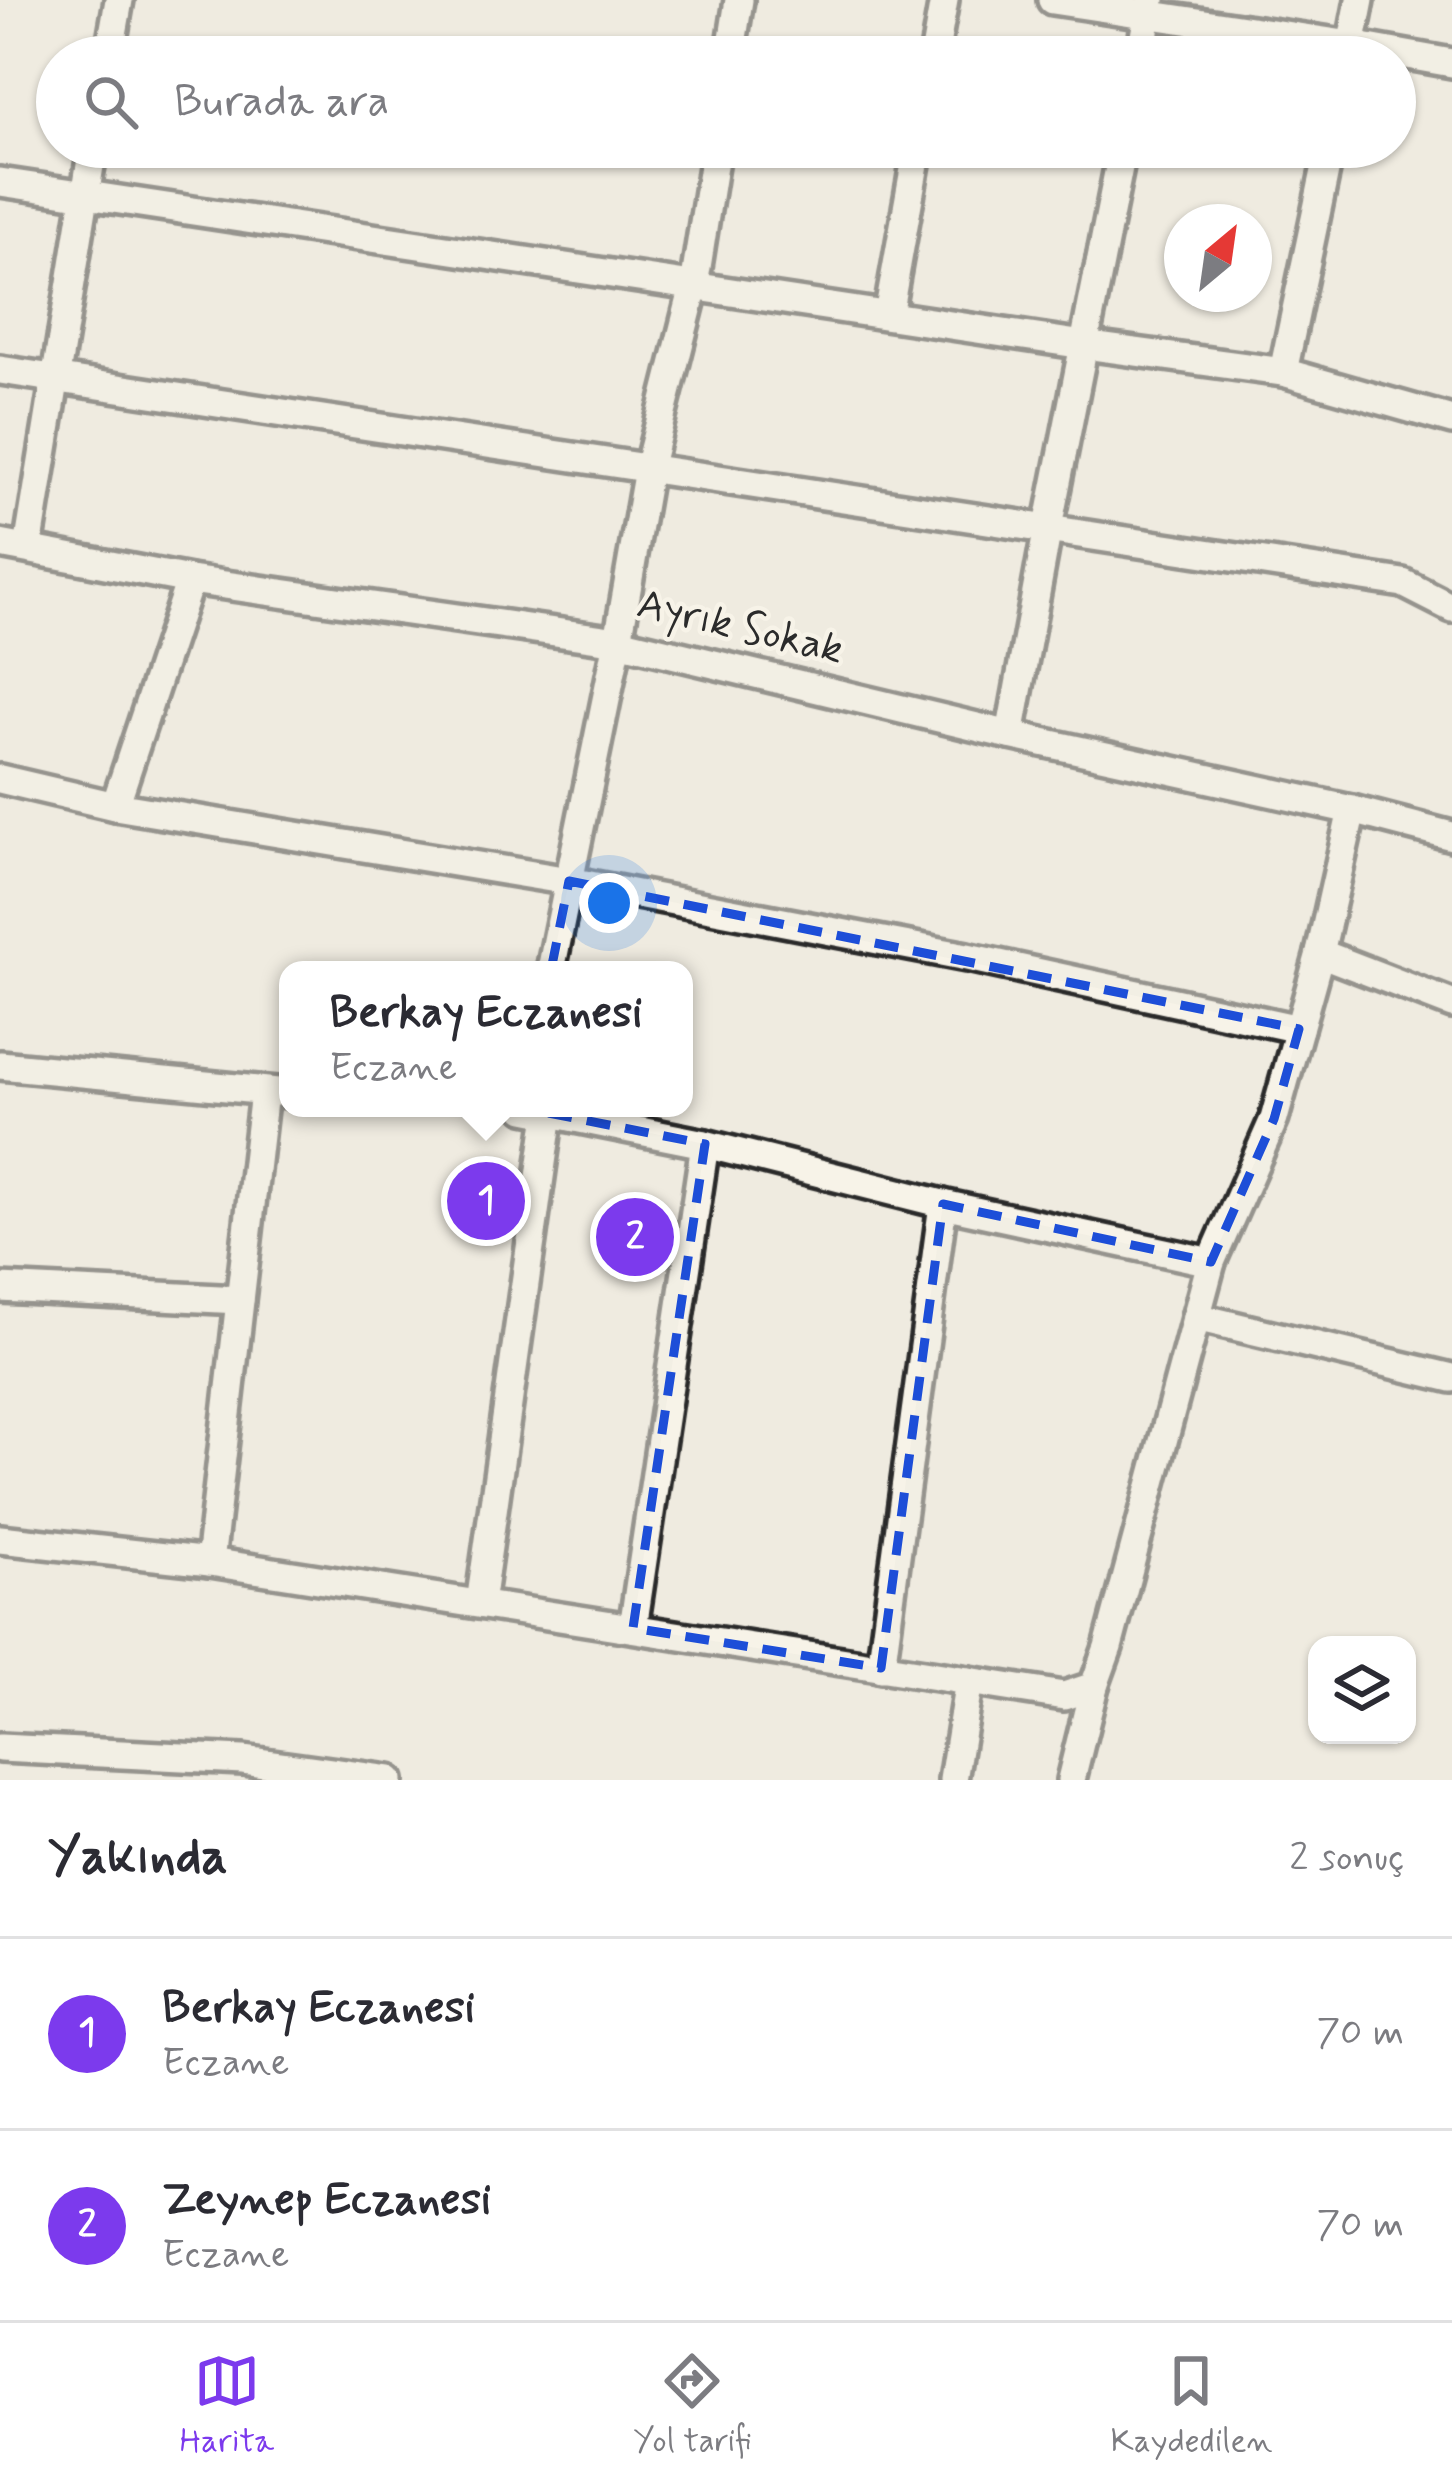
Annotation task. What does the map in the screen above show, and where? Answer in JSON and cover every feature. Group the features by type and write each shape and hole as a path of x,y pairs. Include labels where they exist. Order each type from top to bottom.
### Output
{"street":[{"path":"113,36 119,0"},
{"path":"733,36 739,0"},
{"path":"938,36 944,0"},
{"path":"1052,0 1150,7 1282,36"},
{"path":"1353,36 1360,0"},
{"path":"1416,58 1452,62"},
{"path":"14,546 55,378 89,168"},
{"path":"553,961 648,469 694,286 713,168"},
{"path":"889,315 914,168"},
{"path":"1010,735 1119,168"},
{"path":"1283,372 1326,168"},
{"path":"0,182 1283,372 1452,420"},
{"path":"0,370 1403,583 1452,608"},
{"name":"Ayrık Sokak","path":"14,546 190,580 618,641 1452,836"},
{"path":"115,806 190,580"},
{"path":"0,779 115,806 569,881 967,957 1299,1029"},
{"path":"1071,1780 1211,1262 1274,1120 1320,953 1352,810"},
{"path":"1320,953 1452,1004"},
{"path":"0,1065 276,1093 240,1300 209,1562"},
{"path":"480,1604 536,1117"},
{"path":"572,1117 1211,1262"},
{"path":"633,1628 705,1144"},
{"path":"881,1668 943,1204"},
{"path":"0,1288 240,1300"},
{"path":"1196,1318 1452,1378"},
{"path":"0,1539 209,1562 1064,1696 1094,1686"},
{"path":"953,1780 969,1681"},
{"path":"0,1748 243,1760 389,1780"}],"highlighted area":[{"path":"569,881 1299,1029 1274,1119 1211,1262 943,1204 881,1668 633,1628 705,1144 523,1108"}],"place":[{"name":"Berkay Eczanesi","path":"486,1201"},
{"name":"Zeynep Eczanesi","path":"635,1237"}]}
